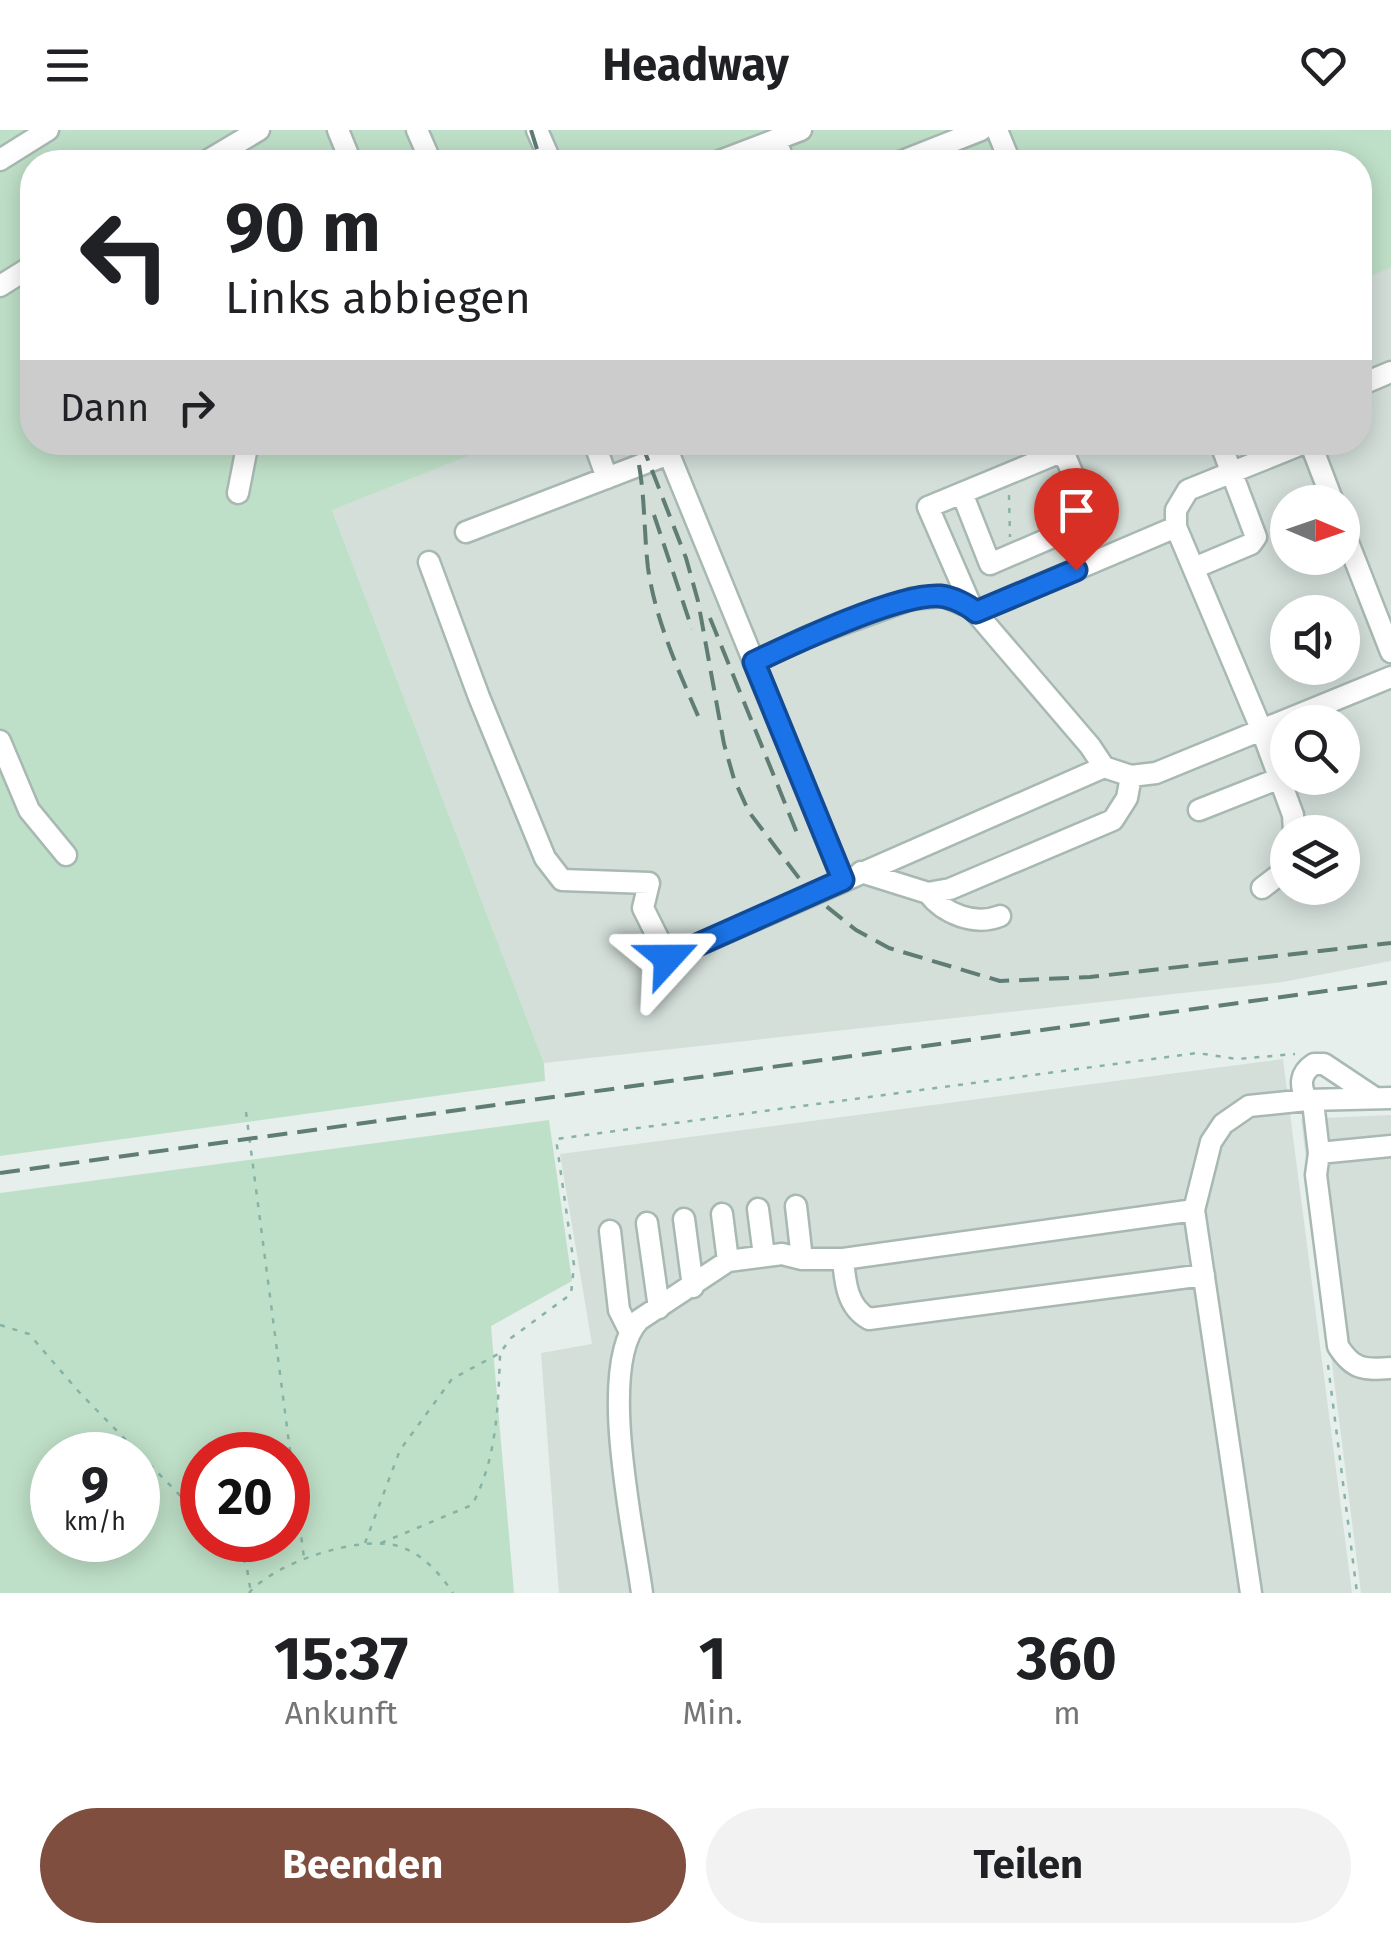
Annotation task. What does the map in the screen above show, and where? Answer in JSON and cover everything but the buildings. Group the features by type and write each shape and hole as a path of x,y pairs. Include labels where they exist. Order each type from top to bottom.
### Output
{"street":[{"path":"0,160 48,130"},
{"path":"226,150 260,130"},
{"path":"749,150 802,130"},
{"path":"930,150 981,130"},
{"path":"776,140 780,150"},
{"path":"238,493 245,455"},
{"path":"599,455 607,478"},
{"path":"466,532 607,478 652,455"},
{"path":"669,455 754,662 852,876"},
{"path":"1041,455 1009,473 928,506 974,610 1104,767 1131,776 1156,773 1391,677"},
{"path":"962,492 990,564 1092,520 1062,455"},
{"path":"1194,568 1250,544 1256,537 1225,455"},
{"path":"1270,752 1176,527 1176,510 1188,490 1276,455"},
{"path":"1313,455 1326,485"},
{"path":"754,662 807,637 911,599 943,596 974,610 1176,527"},
{"path":"429,562 479,697 546,858 562,880 649,883 642,908 668,958 1104,767"},
{"path":"1360,573 1391,652"},
{"path":"0,740 30,810 66,855"},
{"path":"852,876 928,893 950,889 1113,820 1127,798 1131,776"},
{"path":"1199,810 1270,782"},
{"path":"1262,888 1270,880"},
{"path":"928,893 934,901 964,918 989,920 1000,916"},
{"path":"1384,1099 1324,1064 1314,1064 1301,1080 1319,1153 1316,1175 1338,1346 1355,1368 1391,1368"},
{"path":"1251,1593 1194,1210 1212,1142 1223,1124 1249,1106 1384,1099"},
{"path":"1319,1153 1391,1146"},
{"path":"796,1206 802,1259"},
{"path":"758,1209 764,1256"},
{"path":"630,1330 728,1261 782,1254 802,1259 843,1259 1194,1210"},
{"path":"722,1214 728,1261"},
{"path":"684,1218 692,1287"},
{"path":"647,1223 659,1308"},
{"path":"610,1230 620,1310 630,1330 617,1404 642,1593"},
{"path":"843,1259 850,1297 857,1313 869,1319 1204,1275"}],"path":[{"path":"1009,473 1010,555"},
{"path":"366,1543 400,1450 452,1379 500,1353 511,1338 571,1294 574,1265 556,1139 1196,1053 1238,1059 1294,1053 1314,1064"},
{"path":"246,1112 288,1432"},
{"path":"0,1325 29,1334 78,1392 180,1496"},
{"path":"380,1543 472,1505 486,1480 492,1449 500,1353"},
{"path":"310,1557 366,1543 402,1547 438,1571 453,1593"},
{"path":"246,1562 250,1592 298,1562"}],"shaded area":[{"path":"1391,130 1391,961 1283,982 544,1063 332,510 298,455 1372,455 1372,150 599,150"},
{"path":"1283,1059 1352,1593 559,1593 541,1353 592,1344 560,1154"},
{"path":"1391,1115 1391,1593 1361,1593 1301,1119"}],"green space":[{"path":"0,130 1391,130 1391,267 1372,276 1372,150 20,150 20,455 470,455 332,510 544,1063 545,1081 0,1156"},
{"path":"549,1120 572,1281 491,1326 514,1593 0,1593 0,1193"}],"railway":[{"path":"531,130 537,150"},
{"path":"646,455 686,558 698,601 734,779 749,812 811,894 856,930 889,948 1000,981 1090,977 1391,943"},
{"path":"639,465 648,568 657,609 702,725"},
{"path":"654,515 692,629"},
{"path":"710,618 797,833"},
{"path":"0,1173 1391,982"}],"route":[{"path":"668,958 843,880 754,662 807,637 911,599 943,596 976,612 1076,570"}]}
